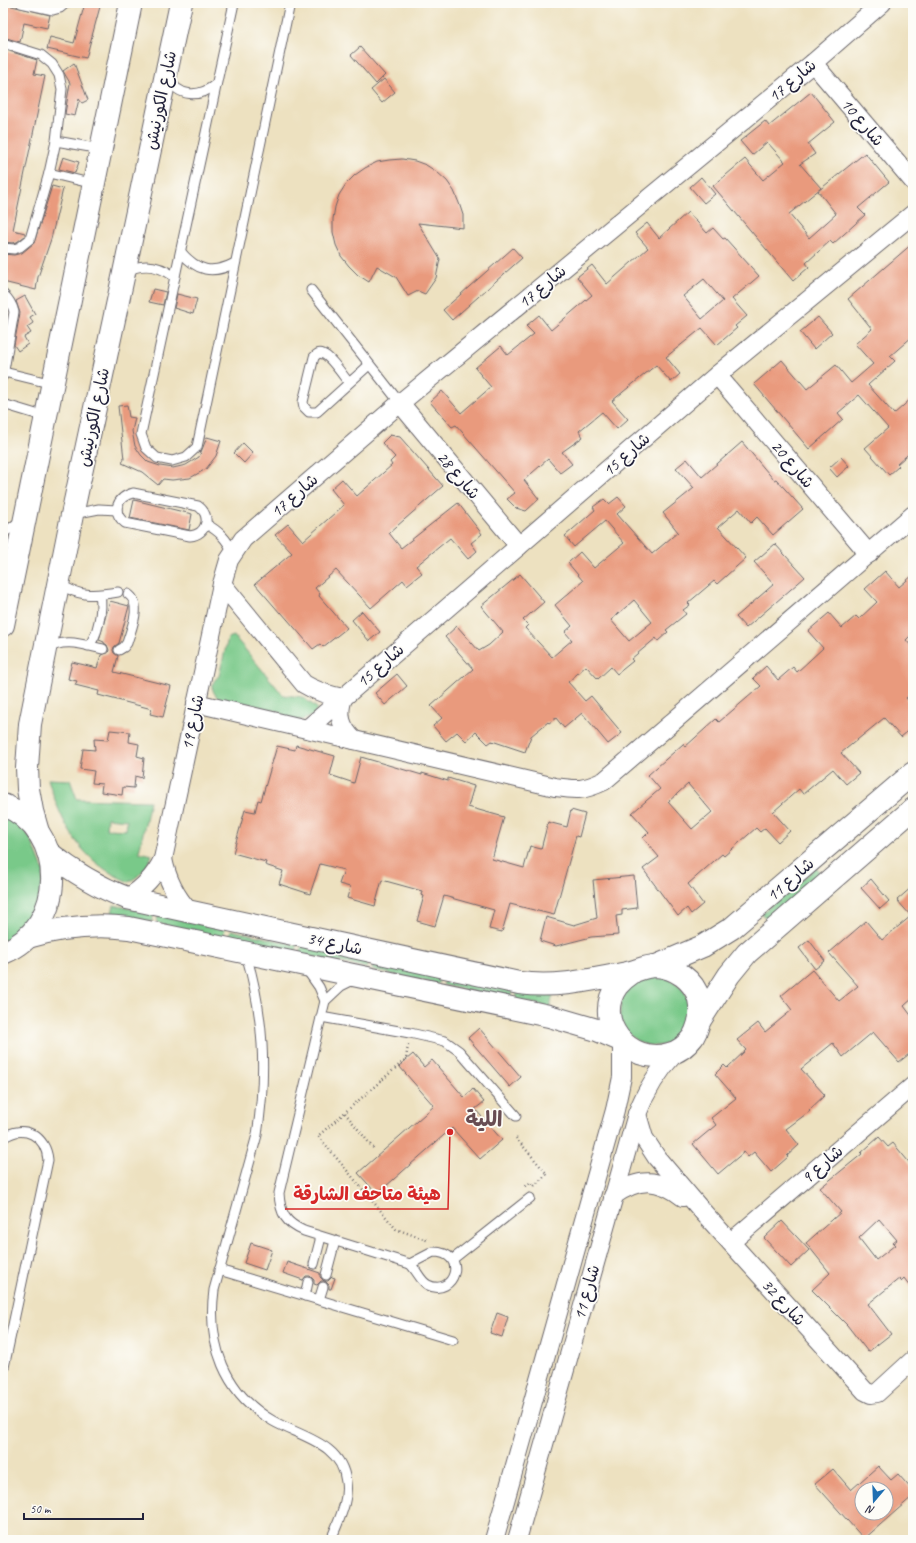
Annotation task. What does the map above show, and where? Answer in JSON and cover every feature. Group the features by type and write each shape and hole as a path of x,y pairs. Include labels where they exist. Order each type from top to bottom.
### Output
{"street":[{"path":"3,625 6,592 26,516 131,3"},
{"name":"شارع الكورنيش","path":"38,832 28,789 28,746 30,724 72,515 181,3"},
{"name":"شارع 17","path":"222,584 233,553 243,539 400,403 813,62 882,3"},
{"name":"شارع 10","path":"813,62 913,181"},
{"name":"شارع 15","path":"307,729 718,375 913,214"},
{"name":"شارع 20","path":"718,375 869,554"},
{"name":"شارع 28","path":"400,403 519,546"},
{"path":"196,703 555,787 576,790 590,788 604,781 913,516"},
{"path":"222,584 304,684 320,693 343,698"},
{"name":"شارع 19","path":"127,898 137,892 152,878 163,859 222,584"},
{"name":"شارع 15","path":"343,698 340,720 348,734 354,740"},
{"name":"شارع 11","path":"656,966 703,946 732,928 913,774"},
{"path":"859,854 854,844 857,837 913,787"},
{"path":"3,805 9,807 25,818 38,832 48,852 52,867 53,882 51,898 46,912 38,926 28,937 5,954"},
{"name":"شارع 11","path":"700,1020 729,975 747,953 859,854 913,809"},
{"name":"شارع 34","path":"48,852 93,884 127,898 519,983 550,986 633,972"},
{"name":"شارع 19","path":"163,859 170,883 178,898 189,911"},
{"name":"شارع 34","path":"28,937 61,928 95,925 129,928 549,1016 597,1030 621,1041"},
{"path":"656,966 678,972 694,988 698,998 700,1020 691,1039 675,1053 652,1057 641,1055 631,1050 621,1041 610,1020 610,1008 612,997 617,987 624,979 633,972 656,966"},
{"name":"شارع 11","path":"494,1540 615,1110 622,1076 621,1041"},
{"name":"شارع 11","path":"517,1540 637,1114 642,1100 656,1075 675,1053"},
{"name":"شارع 9","path":"731,1242 913,1086"},
{"name":"شارع 32","path":"637,1114 642,1132 650,1148 703,1212 865,1391 871,1394 877,1393 913,1360"},
{"name":"شارع 32","path":"613,1196 632,1185 648,1181 656,1182 664,1184 675,1190 703,1212"}],"lane":[{"path":"21,3 53,10 60,8 66,3"},
{"path":"234,3 142,434 146,448 157,458 172,461 186,457 197,446 290,3"},
{"path":"3,43 42,54 52,64 59,75 62,89 56,142 49,173 30,239 20,247 14,249 3,248"},
{"path":"166,71 168,79 173,86 188,94 204,93 216,84"},
{"path":"56,142 101,150"},
{"path":"49,173 94,184"},
{"path":"181,252 196,266 206,269 216,270 226,268 235,263"},
{"path":"124,273 137,267 150,266 163,269 175,277"},
{"path":"311,290 400,403"},
{"path":"3,294 12,305 14,312 3,374 52,384"},
{"path":"349,384 326,355 319,353 316,354 314,357 304,406 309,412 317,412 349,384 370,365"},
{"path":"3,404 46,417"},
{"path":"133,494 198,506 206,513 206,524 200,533 190,536 125,523 121,520 117,510 120,500 133,494"},
{"path":"72,515 99,509 117,510"},
{"path":"3,532 13,527 26,516"},
{"path":"206,524 220,533 230,545 233,553"},
{"path":"58,582 75,592 90,595 118,592"},
{"path":"119,650 127,643 136,608 133,600 128,594"},
{"path":"88,646 95,636 100,609 100,595"},
{"path":"45,651 54,645 65,642 102,649"},
{"path":"246,953 258,1004 262,1030 262,1090 257,1135 219,1270 212,1307 214,1340 226,1373 246,1400 273,1421 317,1441 326,1447 339,1462 344,1471 346,1481 346,1501 331,1540"},
{"path":"300,964 316,981 325,1001"},
{"path":"360,977 341,986 325,1001 279,1193 280,1206 284,1217 293,1226 321,1237 410,1264 429,1286 440,1287 445,1285 453,1277 455,1265 453,1259 444,1254 433,1252 410,1264"},
{"path":"321,1017 410,1033 444,1041 455,1048 516,1116"},
{"path":"3,1138 14,1132 21,1131 35,1136 45,1146 48,1160 3,1372"},
{"path":"453,1259 530,1198"},
{"path":"314,1264 321,1237"},
{"path":"326,1275 335,1241"},
{"path":"219,1270 453,1340"},
{"path":"304,1296 308,1282"},
{"path":"319,1300 323,1287"}],"path":[{"path":"410,1033 406,1059 318,1136 396,1228 431,1242 428,1245"},
{"path":"344,1113 374,1148"},
{"path":"516,1138 547,1174 534,1186 530,1182 522,1189 530,1198"}],"green space":[{"path":"234,636 283,695 302,697 316,707 317,709 311,716 304,719 287,720 281,712 237,701 230,706 225,704 217,697 214,693 213,685 219,676 228,638"},
{"path":"48,779 70,780 77,799 150,801 139,852 152,855 143,871 129,882 98,864 76,841 67,827","holes":["107,818 127,820 126,830 106,829"]},
{"path":"3,815 17,823 30,837 44,872 37,909 26,925 11,938 3,941"},
{"path":"816,868 821,874 767,920 762,913"},
{"path":"114,905 154,914 152,922 112,913"},
{"path":"158,915 225,929 223,938 157,923"},
{"path":"231,930 297,945 296,953 229,938"},
{"path":"302,945 369,960 367,968 300,954"},
{"path":"374,961 440,976 438,984 372,970"},
{"path":"445,976 512,991 510,1000 443,985"},
{"path":"655,976 674,982 684,992 690,1011 684,1030 674,1040 655,1046 636,1040 626,1030 620,1011 626,992 636,982"},
{"path":"517,991 553,994 550,1007 516,1000"}],"building":[{"path":"85,3 101,3 86,58 47,49 50,37 74,43"},
{"path":"3,4 50,15 47,28 24,23 20,42 3,37"},
{"path":"360,47 385,75 376,84 351,55"},
{"path":"3,49 37,60 34,74 45,76 13,230 25,233 25,236 13,243 3,242"},
{"path":"74,63 88,100 82,103 79,99 75,116 65,114 70,83 63,71"},
{"path":"384,79 395,92 382,103 371,90"},
{"path":"811,92 835,122 808,144 815,154 800,164 821,188 789,214 809,238 836,214 818,191 865,153 889,182 858,208 865,215 833,244 830,241 806,263 809,267 793,281 713,186 745,159 763,180 785,162 767,142 752,155 740,141 765,121 769,126"},
{"path":"63,157 79,162 75,173 59,169"},
{"path":"402,159 415,161 426,165 447,181 454,191 463,215 463,228 418,223 440,259 436,278 425,294 418,291 408,296 396,277 377,266 369,282 358,275 341,256 336,245 333,232 335,207 339,195 346,184 355,175 377,162"},
{"path":"701,177 715,194 704,203 690,187"},
{"path":"52,186 63,189 51,239 38,277 36,290 3,282 3,254 14,255 22,253 34,243"},
{"path":"688,212 707,233 713,228 723,239 725,238 759,276 732,299 747,316 735,326 737,328 717,345 702,328 666,357 680,374 671,382 656,365 612,401 628,419 617,429 602,412 579,431 583,437 562,452 572,464 560,473 548,459 524,480 539,499 526,511 516,508 507,499 515,493 456,425 452,427 430,402 442,391 461,413 491,387 475,368 501,346 508,355 534,334 526,326 539,315 551,330 592,295 577,277 592,265 607,284 648,248 635,233 647,223 659,238","holes":["704,279 723,301 702,319 683,296"]},
{"path":"913,243 913,336 890,356 895,361 868,385 894,414 913,397 913,450 897,464 899,466 889,475 865,448 888,428 859,395 838,413 843,419 809,449 754,384 782,360 807,389 836,365 851,383 873,364 855,344 872,329 848,299"},
{"path":"513,248 522,258 452,320 443,310"},
{"path":"153,289 166,292 163,305 149,302"},
{"path":"177,294 197,299 193,314 174,308"},
{"path":"25,296 35,314 30,317 33,323 27,327 31,333 24,337 28,344 18,351 14,345 20,313 16,301"},
{"path":"818,317 832,333 814,349 800,332"},
{"path":"127,405 129,417 135,418 132,431 135,446 148,462 173,468 186,465 199,457 207,437 221,441 216,456 206,469 190,478 172,480 163,479 158,485 142,472 122,463 124,459 118,406"},
{"path":"390,435 400,437 443,486 389,533 401,548 458,503 482,534 471,543 477,551 468,559 450,538 416,566 422,573 407,585 403,580 371,608 336,570 315,588 320,594 319,596 347,628 323,647 320,644 313,649 255,584 292,553 275,535 288,524 303,541 344,505 331,489 342,479 357,496 392,465 390,462 395,457 382,443"},
{"path":"742,442 774,480 776,479 803,509 773,535 757,517 751,523 739,509 718,527 746,558 717,584 714,581 688,603 690,605 683,610 686,614 666,630 668,632 658,641 656,638 631,659 633,661 617,674 611,667 598,679 586,666 568,682 585,701 591,696 622,733 608,744 582,713 564,728 556,718 549,723 548,722 531,736 525,752 492,741 488,744 476,732 466,741 457,732 446,741 433,726 442,718 431,706 473,669 445,637 457,626 479,651 489,645 503,632 481,606 520,574 544,602 523,620 528,625 525,628 552,657 572,640 565,632 572,626 555,605 583,581 568,563 580,552 594,568 624,543 605,521 574,547 565,536 595,510 593,507 604,499 609,504 618,497 626,506 617,514 652,554 678,532 663,513 694,488 676,468 687,459 702,477","holes":["634,600 652,622 629,641 611,620"]},
{"path":"243,443 253,453 244,463 234,453"},
{"path":"841,457 849,466 837,477 829,468"},
{"path":"134,500 192,514 189,530 130,518"},
{"path":"775,544 805,577 746,628 736,617 774,584 754,562"},
{"path":"885,571 899,587 913,575 913,633 906,640 913,648 913,692 906,698 913,706 913,727 901,737 884,718 841,753 859,773 846,784 833,769 803,794 799,789 773,812 790,831 778,842 765,828 760,832 756,828 724,856 722,854 688,884 703,904 691,914 687,908 678,916 643,869 659,857 643,838 649,832 632,813 660,789 648,775 683,744 685,747 716,719 719,722 761,686 753,678 766,666 778,680 793,667 797,672 823,648 808,631 829,613 842,628 856,616 859,619 877,602 865,589","holes":["688,784 712,812 692,829 668,802"]},
{"path":"110,601 129,606 119,643 113,650 118,656 114,672 171,686 163,717 150,714 152,709 98,695 99,691 75,685 77,681 68,679 72,662 97,668 101,655 108,653 109,650 107,645 99,640"},
{"path":"362,611 380,632 369,641 352,620"},
{"path":"397,674 407,686 385,705 375,693"},
{"path":"110,730 130,732 129,742 139,744 137,756 144,758 142,778 135,776 134,788 123,787 122,795 101,792 102,784 92,783 94,771 80,769 83,749 95,750 94,739 108,740"},
{"path":"296,745 335,756 330,775 354,783 361,757 422,775 422,773 448,781 448,778 474,786 468,807 504,817 492,859 524,868 530,846 541,849 548,822 567,827 571,810 585,814 579,837 576,836 554,915 510,904 502,932 489,929 494,910 444,896 435,926 417,921 424,896 421,895 422,891 382,880 375,906 347,898 350,887 339,884 344,870 320,864 310,894 279,884 283,871 265,865 266,862 233,853 245,810 255,812 258,800 261,801 277,746 295,750"},
{"path":"634,876 637,908 622,910 622,915 616,916 618,935 591,937 556,946 540,941 546,917 574,925 597,918 593,880"},
{"path":"871,879 889,901 880,909 861,888"},
{"path":"913,886 913,998 904,1006 913,1018 913,1051 899,1062 873,1032 843,1057 833,1043 801,1069 825,1095 809,1110 810,1111 786,1129 799,1145 771,1172 754,1152 748,1157 744,1152 718,1174 693,1144 716,1125 711,1118 736,1098 715,1074 724,1065 727,1068 746,1050 737,1040 758,1023 765,1032 792,1010 781,996 812,970 839,1001 858,986 829,953 866,921 882,940 911,916 897,900"},
{"path":"809,940 825,961 815,969 799,948"},
{"path":"479,1028 521,1077 510,1087 468,1038"},
{"path":"413,1054 424,1067 432,1060 464,1097 473,1089 484,1102 475,1109 502,1140 480,1159 452,1128 377,1194 358,1173 434,1106 399,1066"},
{"path":"879,1137 888,1147 893,1143 913,1167 913,1290 904,1278 901,1281 900,1278 868,1304 891,1334 868,1352 847,1325 812,1290 830,1273 806,1243 841,1212 820,1188 862,1154 861,1153","holes":["879,1219 897,1240 893,1243 895,1245 876,1260 859,1238"]},
{"path":"782,1221 809,1250 791,1267 764,1238"},
{"path":"251,1243 272,1250 265,1270 244,1263"},
{"path":"287,1262 320,1273 320,1277 324,1281 321,1281 317,1285 314,1284 314,1280 310,1276 306,1276 303,1280 283,1273"},
{"path":"332,1277 335,1278 331,1289 329,1289 329,1285 325,1281 328,1281"},
{"path":"497,1313 508,1317 502,1337 490,1333"},
{"path":"878,1466 891,1480 898,1474 913,1491 913,1496 894,1513 894,1481 861,1481"},
{"path":"833,1469 851,1490 854,1487 854,1521 885,1521 864,1539 815,1484"}],"place":[{"name":"هيئة متاحف الشارقة","path":"450,1132"}],"district":[{"name":"اللية","path":"484,1119"}]}
